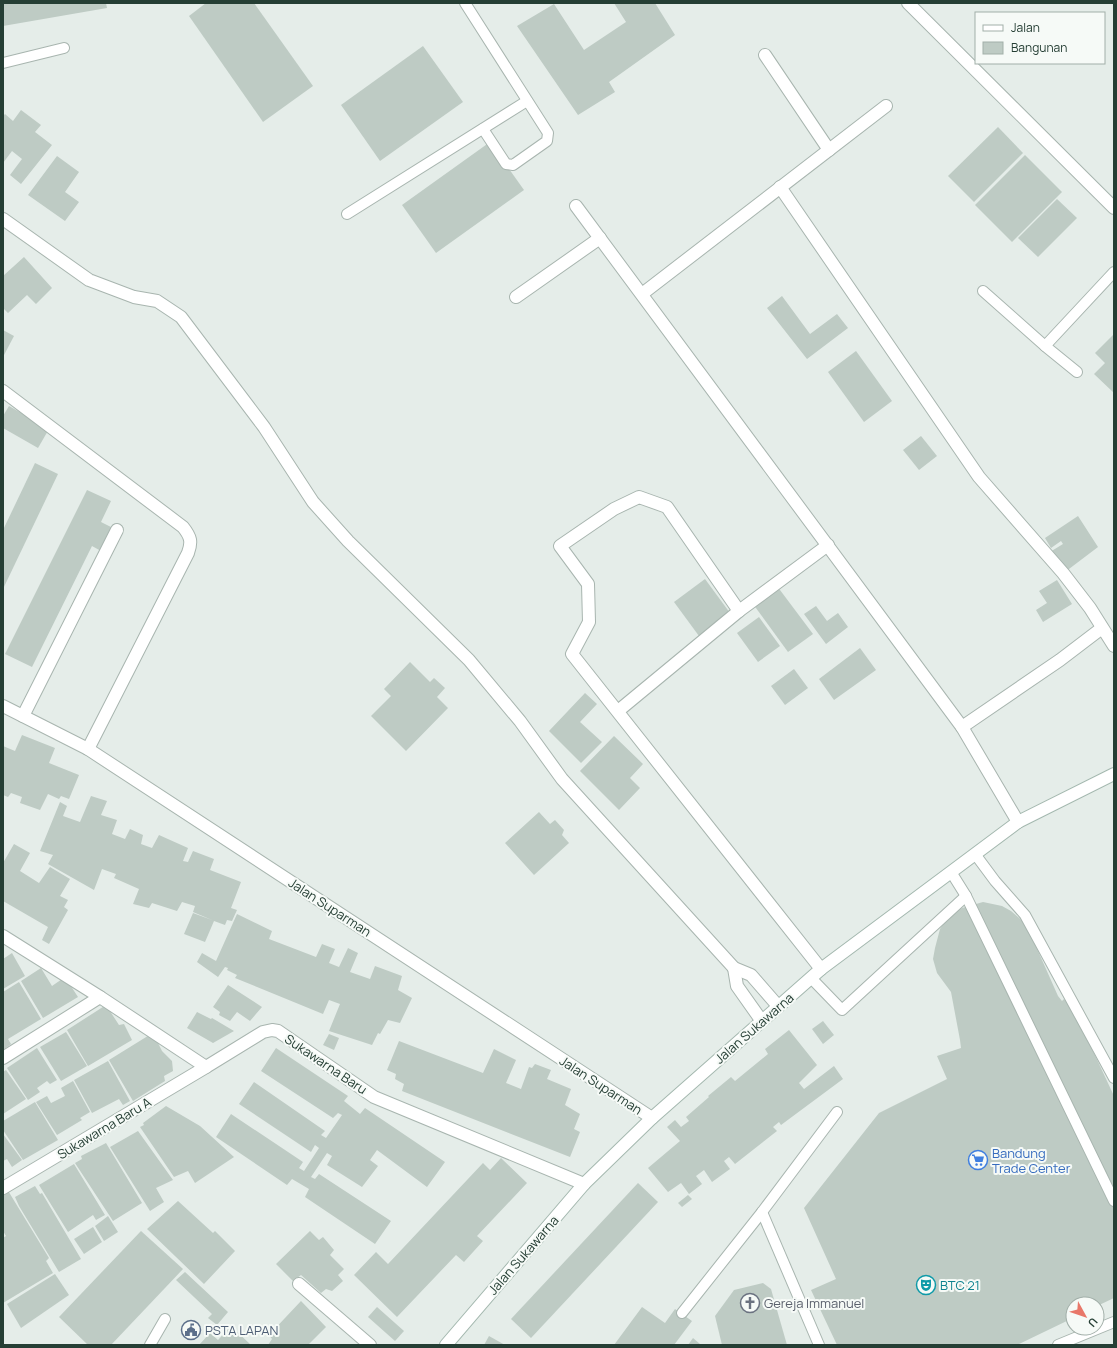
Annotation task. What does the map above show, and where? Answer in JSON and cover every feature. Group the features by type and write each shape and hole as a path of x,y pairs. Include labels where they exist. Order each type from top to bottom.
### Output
{"street":[{"path":"908,3 1114,208"},
{"path":"765,56 829,150"},
{"path":"642,294 886,106"},
{"path":"780,187 979,477 1063,573 1114,646"},
{"path":"576,206 962,727 1018,822"},
{"path":"3,219 90,280 126,295 157,301 181,317 264,427 313,502 348,541 469,660 520,721 562,779 734,968 751,975 778,1006"},
{"path":"516,297 600,238"},
{"path":"3,391 183,527 189,535 192,543 88,749"},
{"path":"739,611 667,507 639,497 614,509 560,546 588,584 589,622 572,654 822,969"},
{"path":"23,716 117,530"},
{"path":"618,711 739,611 828,545"},
{"path":"962,727 1060,660 1102,628"},
{"name":"Jalan Suparman","path":"3,706 88,749 652,1118"},
{"name":"Jalan Sukawarna","path":"446,1345 584,1184 652,1118 761,1020 822,969 1018,822 1114,774"},
{"path":"3,936 100,997 206,1067"},
{"path":"734,968 737,986 761,1020"},
{"path":"3,1058 100,997"},
{"name":"Sukawarna Baru","path":"206,1067 263,1032 272,1030 278,1032 374,1097 584,1184"},
{"name":"Sukawarna Baru A","path":"3,1188 206,1067"},
{"path":"299,1284 370,1345"}],"lane":[{"path":"465,3 548,133 547,141 512,165 506,164 483,129"},
{"path":"3,63 64,48"},
{"path":"347,214 527,101"},
{"path":"1045,346 1114,272"},
{"path":"983,291 1077,372"},
{"path":"975,854 995,881 1025,915 1114,1078"},
{"path":"950,872 966,896 1114,1201"},
{"path":"811,978 842,1010 966,896"},
{"path":"682,1313 762,1212 837,1112"},
{"path":"762,1212 819,1345"},
{"path":"150,1345 165,1319"},
{"path":"1058,1345 1114,1322"}],"building":[{"path":"3,3 106,3 107,8 3,26"},
{"path":"206,3 254,3 313,86 263,122 189,16"},
{"path":"614,3 655,3 675,35 609,82 615,92 578,115 517,26 554,4 584,50 626,22"},
{"path":"423,46 463,102 380,161 341,105"},
{"path":"21,110 41,125 35,132 52,145 21,184 10,175 22,159 12,151 3,163 3,116 5,114 13,121"},
{"path":"998,127 1023,153 974,202 948,176"},
{"path":"490,142 524,190 436,253 402,205"},
{"path":"1025,155 1062,192 1012,242 975,205"},
{"path":"57,156 79,172 65,192 79,202 65,221 28,195"},
{"path":"1057,199 1077,218 1038,257 1018,238"},
{"path":"24,257 52,288 36,304 27,295 8,313 3,308 3,276"},
{"path":"782,296 810,334 837,314 848,328 807,359 767,308"},
{"path":"3,330 14,336 3,357"},
{"path":"1114,334 1114,393 1094,374 1105,363 1095,353"},
{"path":"856,351 892,401 864,422 828,372"},
{"path":"9,406 49,429 38,448 3,428 3,416"},
{"path":"921,436 937,456 919,470 903,450"},
{"path":"35,463 58,474 3,589 3,530"},
{"path":"87,490 111,501 101,522 113,528 101,551 92,546 32,667 5,654"},
{"path":"1078,516 1098,547 1065,572 1050,552 1063,544 1061,541 1051,548 1045,538"},
{"path":"705,579 730,613 699,636 674,602"},
{"path":"1057,580 1072,604 1043,622 1036,610 1047,603 1039,591"},
{"path":"777,586 813,634 788,652 753,604"},
{"path":"816,606 827,621 838,613 848,627 826,644 804,614"},
{"path":"759,617 780,646 758,662 737,633"},
{"path":"860,648 876,670 834,700 819,679"},
{"path":"410,662 430,682 434,678 445,688 437,697 448,708 406,751 371,716 391,696 384,689"},
{"path":"794,669 808,688 785,705 771,686"},
{"path":"585,693 597,704 580,722 602,742 581,763 549,731"},
{"path":"22,735 55,748 49,763 79,775 69,799 61,796 59,799 48,794 40,810 20,803 22,797 11,793 8,797 3,795 3,746 15,751"},
{"path":"614,736 643,764 630,778 640,788 619,810 580,771"},
{"path":"91,796 107,801 101,815 117,820 112,834 125,839 130,829 143,835 141,844 152,848 159,835 188,848 183,861 188,862 193,851 214,859 210,870 241,882 231,908 237,910 232,921 227,920 225,925 214,921 205,942 184,934 193,913 212,920 193,912 195,906 182,902 177,911 152,903 149,908 133,904 139,889 114,878 116,874 102,869 94,890 48,864 53,855 40,851 60,802 67,806 63,816 80,822"},
{"path":"539,812 550,824 555,820 564,830 562,835 569,843 534,875 505,843"},
{"path":"14,844 30,853 20,871 39,883 50,867 70,879 60,896 68,900 64,907 68,910 49,944 42,940 48,927 3,901 3,863"},
{"name":"Bandung Trade Center","path":"983,902 1002,906 1011,911 1026,924 1058,996 1062,1001 1064,999 1073,1008 1114,1096 1114,1298 1105,1302 1105,1296 1065,1296 1065,1322 1017,1345 837,1345 811,1290 836,1279 804,1208 879,1113 947,1079 937,1056 961,1048 951,992 937,973 933,959 940,929 947,919 962,908"},
{"path":"237,914 272,931 269,939 316,957 322,944 335,949 329,963 339,967 348,948 358,953 350,972 370,979 375,966 402,976 398,990 412,998 400,1023 388,1020 380,1034 378,1033 372,1045 329,1031 340,1004 329,1000 323,1014 235,978 237,975 227,970 228,968 225,967 218,977 197,962 202,953 216,961"},
{"path":"12,953 25,976 3,989 3,959"},
{"path":"41,968 52,986 65,977 78,997 43,1018 21,981"},
{"path":"19,982 41,1019 8,1039 11,1044 3,1050 3,992"},
{"path":"228,985 262,1007 250,1021 237,1012 230,1021 219,1015 220,1012 213,1007"},
{"path":"106,1005 119,1025 124,1024 132,1040 88,1066 67,1030"},
{"path":"197,1012 211,1019 212,1018 234,1031 213,1043 187,1028"},
{"path":"823,1021 834,1035 823,1044 812,1029"},
{"path":"789,1030 817,1065 799,1083 804,1089 834,1066 843,1079 781,1125 779,1122 773,1127 777,1131 735,1164 729,1157 724,1161 730,1169 712,1182 704,1170 696,1176 702,1184 689,1194 681,1183 668,1192 648,1168 680,1141 667,1127 675,1120 681,1127 689,1121 686,1117 709,1097 708,1096 731,1077 735,1081 768,1054 765,1049"},
{"path":"66,1032 87,1066 61,1081 40,1047"},
{"path":"151,1034 164,1041 158,1043 162,1051 172,1061 173,1071 164,1076 165,1081 133,1101 109,1060"},
{"path":"329,1034 339,1038 334,1050 323,1045"},
{"path":"399,1041 483,1073 494,1049 516,1060 506,1083 521,1089 529,1067 532,1068 535,1064 551,1070 547,1079 571,1089 565,1105 580,1114 574,1129 580,1132 570,1157 402,1091 404,1084 395,1079 396,1074 387,1070"},
{"path":"37,1048 57,1080 50,1084 47,1081 37,1088 40,1092 28,1100 7,1068"},
{"path":"276,1048 348,1096 344,1101 360,1114 365,1108 445,1162 427,1187 377,1150 370,1160 378,1166 362,1187 327,1165 332,1156 327,1153 311,1177 315,1179 319,1174 391,1221 375,1244 305,1197 309,1189 292,1179 287,1185 216,1137 231,1114 303,1162 299,1168 304,1171 319,1148 315,1145 311,1152 239,1104 254,1082 325,1131 321,1135 326,1138 342,1115 338,1113 333,1118 261,1071"},
{"path":"108,1061 130,1101 123,1105 119,1099 92,1113 74,1080"},
{"path":"6,1070 26,1099 3,1114 3,1072"},
{"path":"73,1081 90,1112 80,1118 82,1120 57,1135 36,1102 47,1096 51,1103 65,1096 61,1088"},
{"path":"35,1102 58,1140 23,1160 3,1130 3,1121"},
{"path":"166,1106 200,1126 234,1157 195,1183 188,1171 174,1177 140,1127 144,1125 143,1123"},
{"path":"138,1131 173,1180 156,1188 164,1202 150,1211 110,1147"},
{"path":"3,1134 22,1160 12,1167 7,1159 3,1161"},
{"path":"106,1143 142,1203 113,1221 75,1163 82,1159 81,1156"},
{"path":"501,1158 527,1183 477,1236 483,1241 464,1262 456,1255 397,1317 354,1275 376,1252 388,1264 483,1163 490,1170"},
{"path":"74,1164 105,1215 96,1220 93,1215 68,1232 39,1185"},
{"path":"638,1183 658,1202 531,1338 511,1319"},
{"path":"35,1186 40,1194 42,1193 81,1259 59,1272 15,1197"},
{"path":"7,1189 49,1258 46,1261 53,1273 3,1303 3,1238 6,1236 3,1231 3,1191"},
{"path":"688,1195 692,1199 682,1207 678,1203"},
{"path":"178,1201 213,1233 215,1231 235,1251 204,1284 147,1229"},
{"path":"108,1216 118,1232 104,1241 95,1226"},
{"path":"93,1227 102,1242 84,1254 74,1239"},
{"path":"141,1231 183,1269 111,1345 88,1345 59,1317"},
{"path":"310,1231 319,1240 323,1237 334,1250 330,1255 344,1269 338,1275 343,1281 332,1291 326,1289 321,1293 301,1275 293,1281 276,1264"},
{"path":"185,1272 228,1312 217,1325 208,1318 212,1314 176,1280"},
{"path":"55,1274 69,1295 21,1328 7,1304"},
{"name":"Gereja Immanuel","path":"763,1283 771,1289 787,1345 722,1345 715,1316 734,1290"},
{"path":"301,1301 326,1327 308,1345 268,1345 272,1339 269,1335"},
{"path":"377,1307 404,1331 395,1341 368,1317"},
{"path":"642,1307 665,1323 675,1309 692,1321 674,1345 614,1345"},
{"path":"231,1326 251,1345 199,1345 210,1333 218,1340"},
{"path":"489,1336 505,1345 484,1345"},
{"path":"693,1338 700,1344 699,1345 688,1345"}],"place":[{"name":"Bandung Trade Center","path":"978,1160"},
{"name":"BTC 21","path":"926,1285"},
{"name":"Gereja Immanuel","path":"750,1303"},
{"name":"PSTA LAPAN","path":"191,1330"}]}
